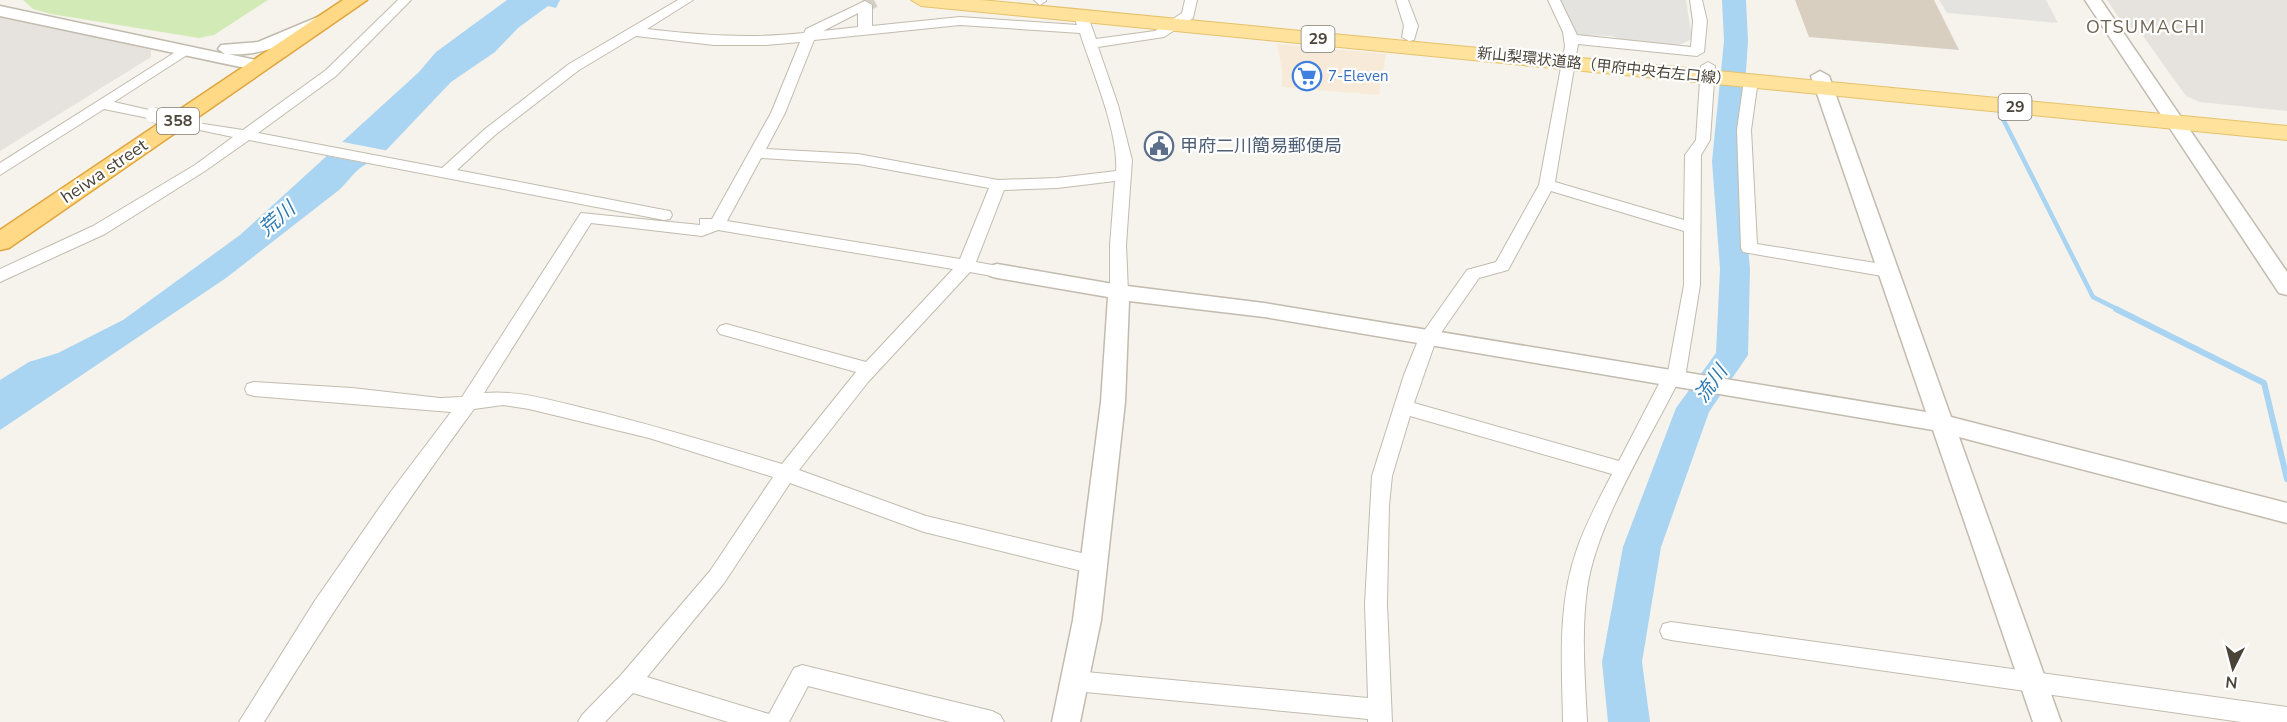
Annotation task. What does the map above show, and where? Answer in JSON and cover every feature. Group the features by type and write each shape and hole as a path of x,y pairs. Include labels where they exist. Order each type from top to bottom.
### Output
{"highway":[{"name":"heiwa street","path":"0,242 349,5"}],"main road":[{"name":"新山梨環状道路（甲府中央右左口線）","path":"921,0 1084,23 1185,13 1570,52"},
{"name":"新山梨環状道路（甲府中央右左口線）","path":"1037,0 1570,52 1746,76 1822,81 2171,116 2287,133"},
{"name":"新山梨環状道路（甲府中央右左口線）","path":"2171,116 2287,121"}],"street":[{"path":"0,276 99,231 252,135 331,73 405,0"},
{"path":"439,173 574,67 687,0"},
{"path":"1402,0 1411,26 1409,37"},
{"path":"1075,681 1380,716 1377,604 1378,505 1382,476 1428,338 1473,274 1502,266 1547,184 1570,52 1554,0"},
{"path":"1570,52 1697,52 1700,21 1696,0"},
{"path":"2093,0 2287,288"},
{"path":"154,43 194,44 237,50 255,49 349,5"},
{"path":"251,722 336,589 467,404 587,216 702,231 717,224 778,113 811,32 865,6 865,29"},
{"path":"0,11 259,66"},
{"path":"1091,44 1159,34 1185,13"},
{"path":"634,32 714,41 808,37 865,29 960,21 1084,23 1111,105 1124,160 1121,175 1119,292 1113,402 1087,620 1066,722"},
{"path":"0,170 185,50"},
{"path":"1575,722 1572,632 1577,587 1586,551 1624,470 1675,378 1692,285 1693,155 1703,140 1712,71"},
{"path":"1746,76 1744,130 1749,248 1888,271"},
{"path":"1822,81 2047,722"},
{"path":"103,104 195,125 439,173 717,224 1119,292 1264,310 1941,423 2285,513"},
{"path":"758,153 858,159 998,185 1047,184 1121,175"},
{"path":"1547,184 1692,228"},
{"path":"590,722 629,682 717,577 786,473 869,369 966,266 998,185"},
{"path":"726,330 869,369"},
{"path":"254,389 352,395 440,405 467,404 480,400 503,398 529,402 649,431 786,473 924,524 1094,565"},
{"path":"1404,407 1624,470"},
{"path":"1671,631 2287,718"},
{"path":"777,722 802,675 992,722"},
{"path":"629,682 763,722"}],"shaded area":[{"path":"1560,0 1686,0 1692,39 1674,47 1630,43 1612,36 1578,35"},
{"path":"1939,0 2046,0 2058,23 1947,13"},
{"path":"2107,0 2287,0 2287,111 2200,102 2186,96 2143,36 2121,21"},
{"path":"0,16 151,50 151,57 0,151"},
{"path":"1277,44 1386,54 1379,95 1282,87 1282,69"}],"green space":[{"path":"23,0 268,0 214,35 199,38 51,14 33,9"}],"water":[{"name":"荒川","path":"507,0 560,0 556,8 548,6 518,28 495,52 451,82 376,161 364,165 339,190 226,278 0,430 0,380 29,362 58,353 123,320 240,235 419,72 436,52"}],"pier":[{"path":"338,141 389,151 375,165 322,155"}],"building":[{"path":"1795,0 1934,0 1959,50 1809,37"}],"waterway":[{"name":"流川","path":"1629,722 1622,662 1642,547 1693,408 1732,355 1735,269 1726,161 1736,41 1734,0"},
{"path":"2001,115 2093,297 2119,310"},
{"path":"2116,309 2264,383 2287,479"}],"tunnel":[{"path":"865,5 874,0"}],"place":[{"name":"7-Eleven","path":"1307,76"},
{"name":"甲府二川簡易郵便局","path":"1159,146"}],"district":[{"name":"OTSUMACHI","path":"2146,27"}]}
